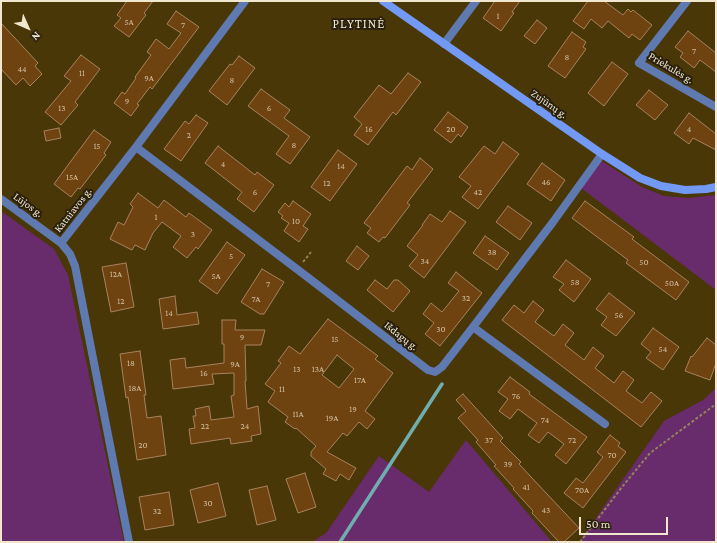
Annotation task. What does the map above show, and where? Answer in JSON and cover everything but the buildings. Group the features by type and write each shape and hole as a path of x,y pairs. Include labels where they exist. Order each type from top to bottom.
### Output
{"main road":[{"name":"Zujūnų g.","path":"383,1 602,154 640,178 661,186 685,190 716,187"}],"street":[{"name":"Katniavos g.","path":"129,542 75,266 70,254 61,243 136,147 245,1"},
{"path":"444,44 476,1"},
{"name":"Priekulės g.","path":"687,1 639,63 716,107"},
{"name":"Išdagų g.","path":"136,147 428,370 435,372 442,367 473,327 553,222 602,154"},
{"name":"Lūjos g.","path":"1,199 61,243"},
{"path":"473,327 605,424"}],"path":[{"path":"297,269 311,252"},
{"path":"580,542 650,453 716,404"}],"shaded area":[{"path":"600,160 642,187 664,196 688,198 716,195 716,290 581,188"},
{"path":"1,211 54,249 68,275 124,542 1,542"},
{"path":"716,388 716,542 579,542 664,421 703,400"},
{"path":"466,440 552,542 312,542 326,533 379,456 429,492"}],"waterway":[{"path":"340,542 442,384"}],"district":[{"name":"PLYTINĖ","path":"359,24"}]}
